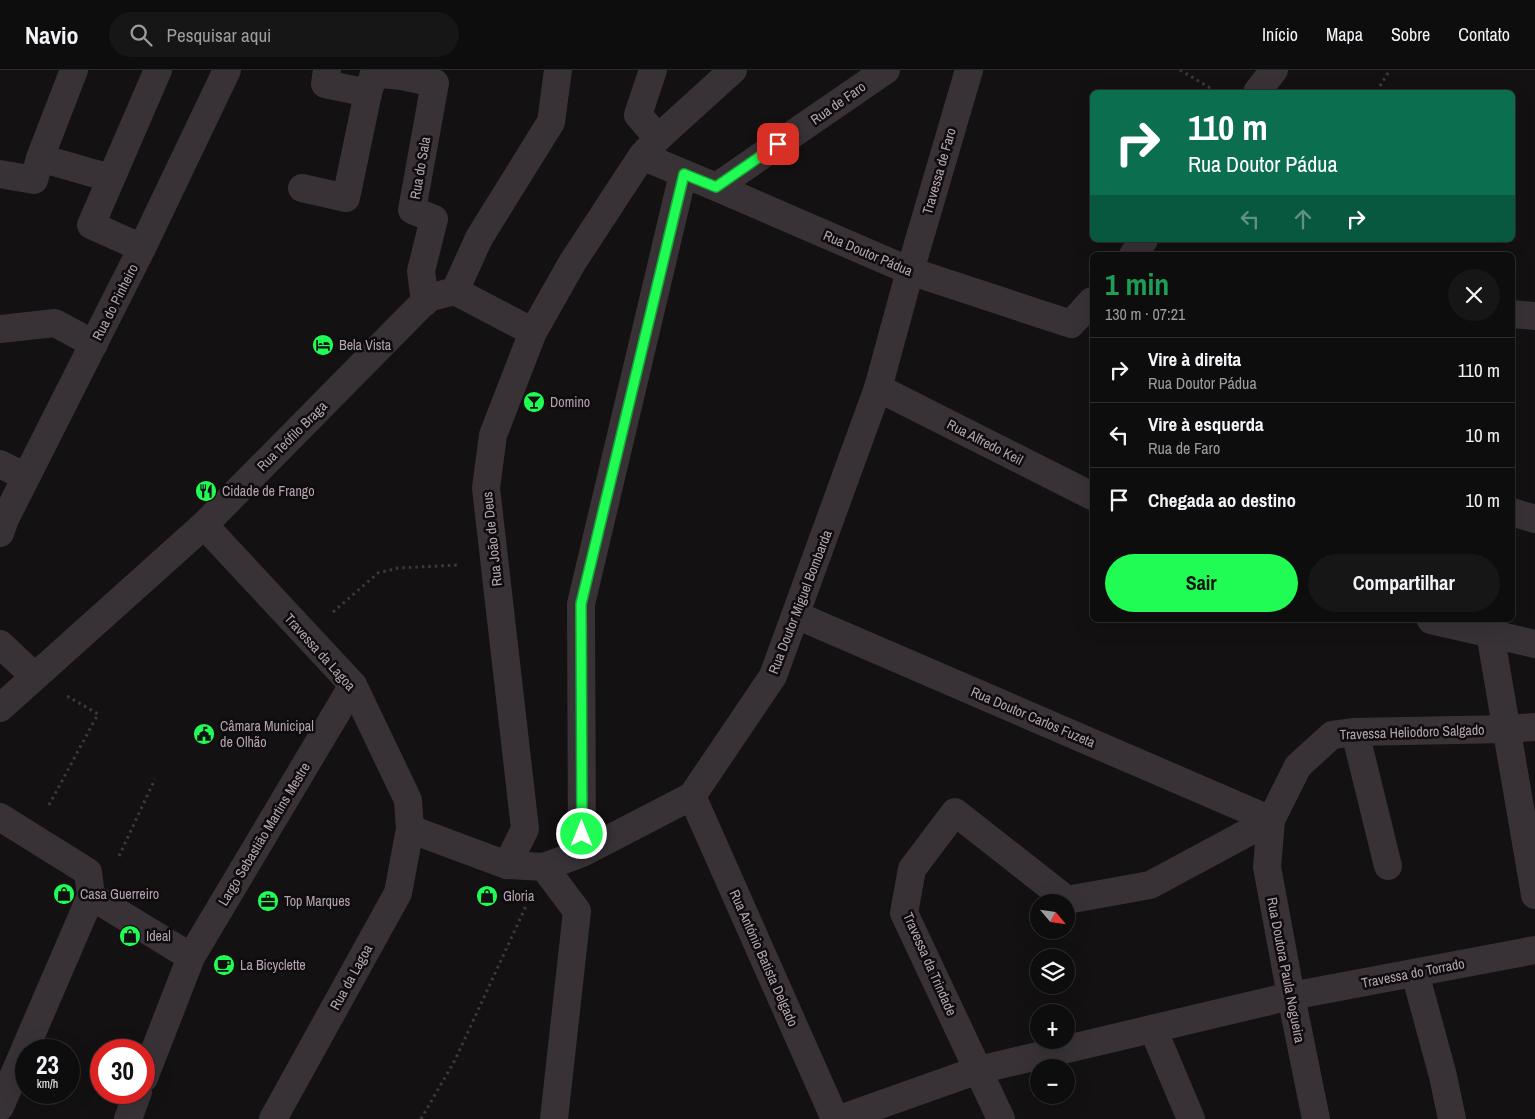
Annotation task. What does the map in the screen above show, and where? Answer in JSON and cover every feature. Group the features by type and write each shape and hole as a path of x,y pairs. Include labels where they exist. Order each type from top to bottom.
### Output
{"street":[{"path":"0,174 34,180 40,158 74,70"},
{"path":"142,248 91,225 158,70"},
{"name":"Rua do Pinheiro","path":"0,533 5,519 142,248 226,70"},
{"path":"327,70 325,84 368,93"},
{"path":"533,332 455,291 479,238 551,122 558,70"},
{"path":"650,147 638,115 653,70"},
{"name":"Rua João de Deus","path":"507,865 525,829 486,488 493,435 533,332 572,263 650,147 732,70"},
{"name":"Rua de Faro","path":"716,187 886,70"},
{"name":"Travessa de Faro","path":"910,272 969,70"},
{"path":"1259,90 1274,70"},
{"path":"302,188 346,198 374,72 402,73"},
{"name":"Rua do Sala","path":"402,73 435,83 412,210 434,219 421,271 425,302"},
{"name":"Rua Doutor Pádua","path":"650,147 684,174 910,272 1071,324 1090,303"},
{"path":"40,158 110,178"},
{"path":"582,852 581,604 684,174"},
{"name":"Rua Doutor Miguel Bombarda","path":"410,829 507,865 544,866 582,852 692,796 773,676 878,388 910,272"},
{"name":"Rua Teófilo Braga","path":"0,708 204,525 428,298 455,291"},
{"path":"1515,314 1535,316"},
{"path":"0,329 55,323 94,344"},
{"name":"Rua Alfredo Keil","path":"878,388 1090,495"},
{"path":"0,464 26,477"},
{"path":"1515,513 1535,519"},
{"name":"Travessa da Lagoa","path":"204,525 353,685 408,800 410,829"},
{"name":"Rua Doutor Carlos Fuzeta","path":"796,614 1271,820"},
{"path":"1440,622 1535,644"},
{"path":"1490,633 1535,895"},
{"path":"0,644 34,676"},
{"name":"Largo Sebastião Martins Mestre","path":"155,1050 191,957 353,685"},
{"name":"Travessa Heliodoro Salgado","path":"1271,820 1298,766 1332,735 1355,732 1535,727"},
{"path":"1355,732 1388,866"},
{"name":"Rua António Batista Delgado","path":"692,796 835,1119"},
{"name":"Travessa da Trindade","path":"978,1070 904,912 912,869 955,812 1067,900 1150,885 1271,820"},
{"path":"0,817 88,872 95,898 0,1106"},
{"name":"Rua Doutora Paula Nogueira","path":"1271,820 1267,867 1290,996 1316,1119"},
{"name":"Rua da Lagoa","path":"273,1119 398,893 410,829"},
{"path":"544,866 577,911 554,1119"},
{"path":"95,898 191,957"},
{"name":"Travessa do Torrado","path":"840,1119 978,1070 1290,996 1535,950"},
{"path":"1415,973 1443,1076 1452,1119"},
{"path":"1153,1028 1191,1119"},
{"path":"978,1070 1001,1119"},
{"path":"128,1119 134,1104"}],"path":[{"path":"1180,70 1213,90"},
{"path":"1380,86 1390,70"},
{"path":"308,637 348,598 378,573 398,568 494,563"},
{"path":"32,836 98,714 34,676"},
{"path":"95,898 155,779"},
{"path":"422,1119 455,1060 544,866"}],"place":[{"name":"Bela Vista","path":"323,345"},
{"name":"Domino","path":"534,402"},
{"name":"Cidade de Frango","path":"206,491"},
{"name":"Câmara Municipal de Olhão","path":"204,734"},
{"name":"Casa Guerreiro","path":"64,894"},
{"name":"Gloria","path":"487,896"},
{"name":"Top Marques","path":"268,901"},
{"name":"Ideal","path":"130,936"},
{"name":"La Bicyclette","path":"224,965"}],"route":[{"path":"582,834 581,604 684,174 716,187 778,144"}]}
